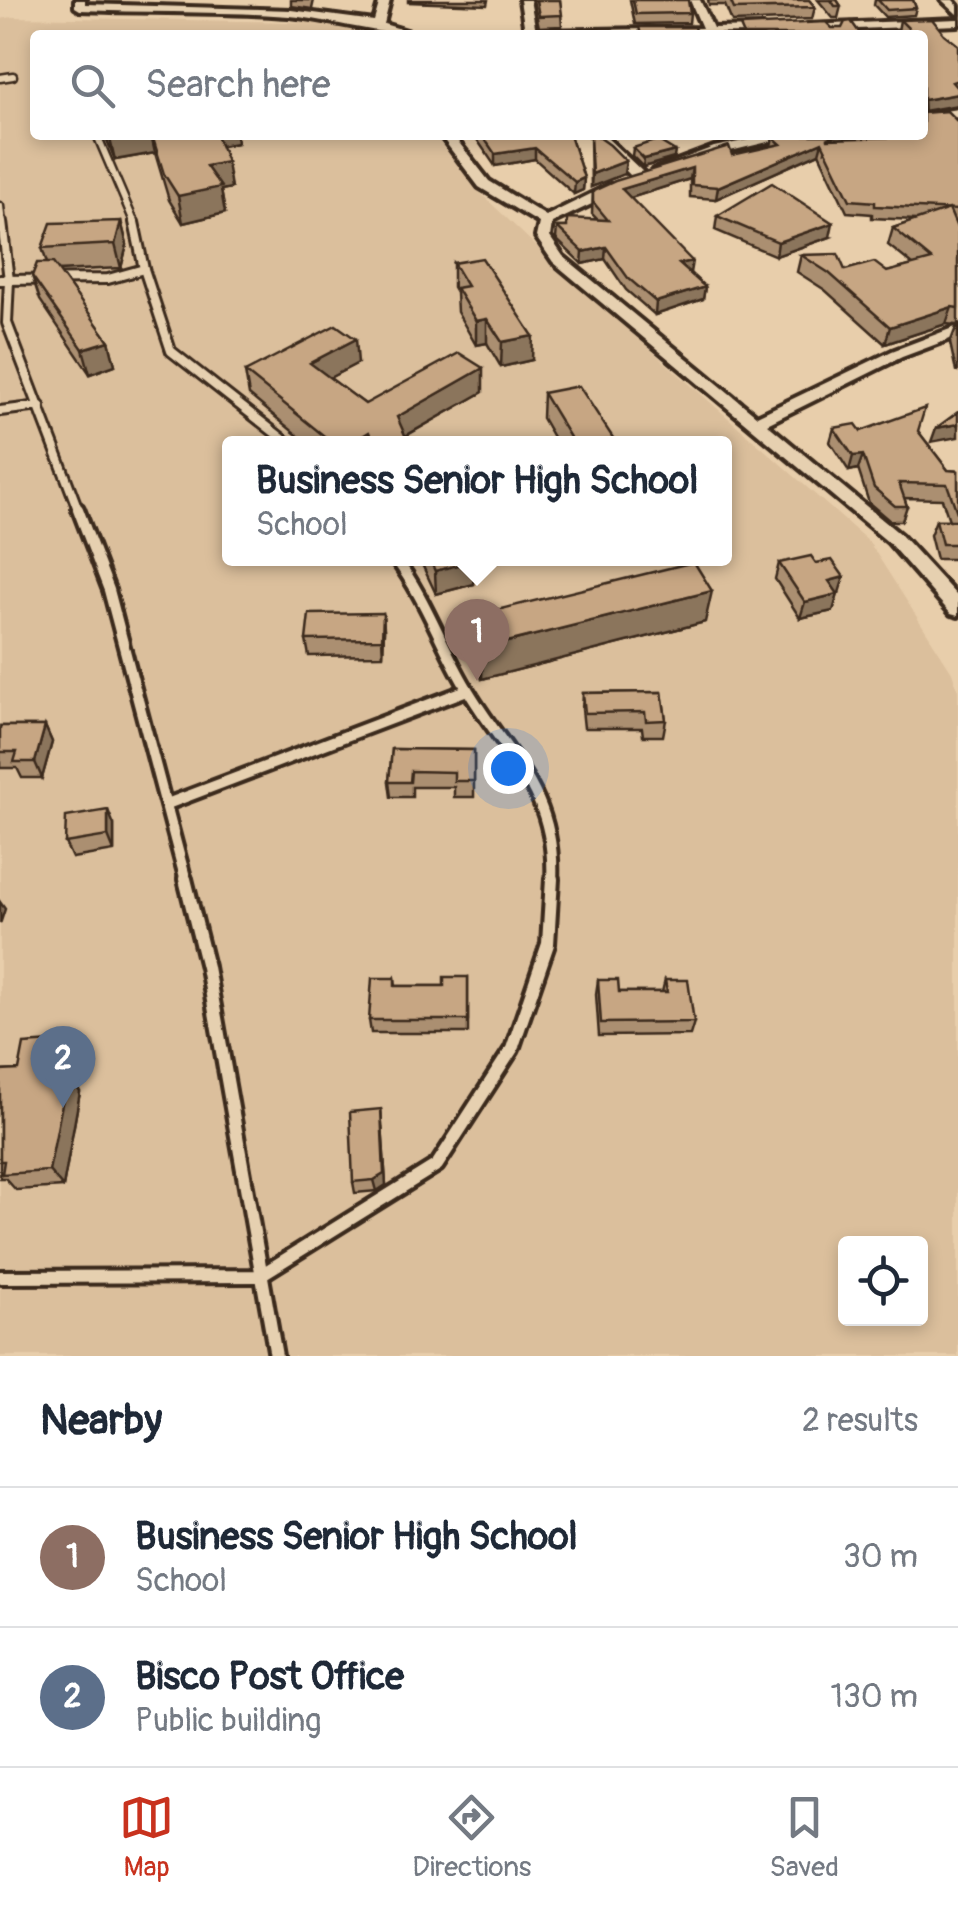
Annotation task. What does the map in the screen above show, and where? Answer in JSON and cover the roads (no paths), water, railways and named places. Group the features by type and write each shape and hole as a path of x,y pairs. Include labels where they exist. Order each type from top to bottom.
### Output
{"street":[{"path":"80,0 80,7 282,14 379,23 397,30"},
{"path":"379,23 385,0"},
{"path":"525,0 530,30"},
{"path":"695,0 710,30"},
{"path":"947,0 958,12"},
{"path":"794,29 958,22"},
{"path":"764,30 776,29"},
{"path":"928,116 958,113"},
{"path":"450,140 484,184 546,220"},
{"path":"602,140 640,177"},
{"path":"546,220 702,154 768,140"},
{"path":"546,220 543,237 558,259 895,539 958,609"},
{"path":"754,424 897,354 958,331"}],"lane":[{"path":"0,78 13,76"},
{"path":"99,140 132,212 144,269 171,351 278,436"},
{"path":"0,206 7,323 109,590 167,804 206,967 276,1356"},
{"path":"4,280 108,278 144,269"},
{"path":"0,411 40,406"},
{"path":"0,1277 259,1276 437,1165 512,1049 548,944 553,861 544,812 514,753 468,690 401,566"},
{"path":"167,804 468,690"}],"place":[{"name":"Business Senior High School","path":"477,681"},
{"name":"Bisco Post Office","path":"63,1108"}]}
